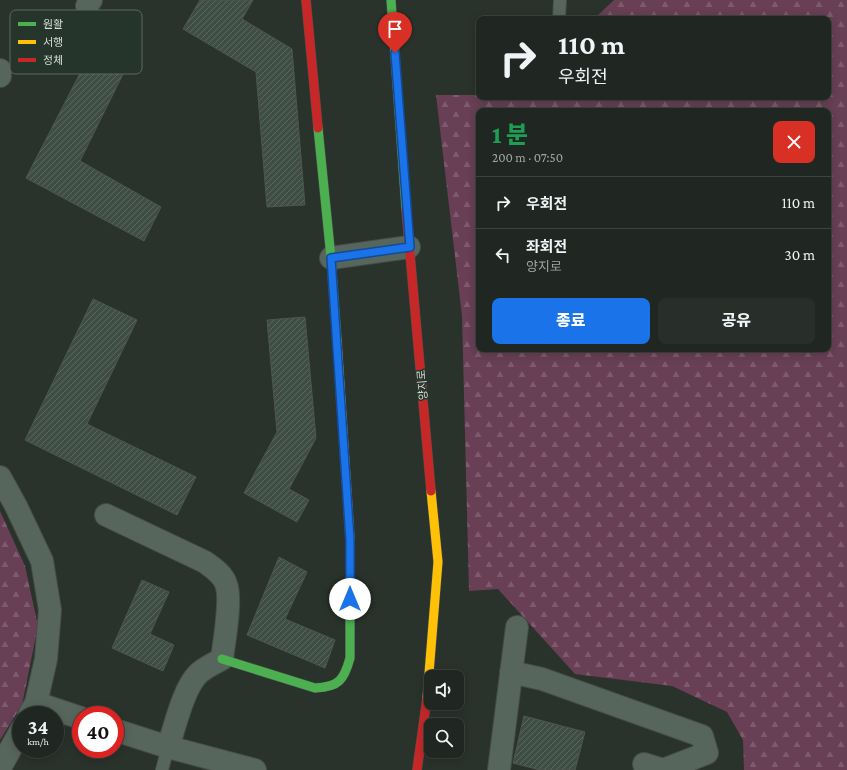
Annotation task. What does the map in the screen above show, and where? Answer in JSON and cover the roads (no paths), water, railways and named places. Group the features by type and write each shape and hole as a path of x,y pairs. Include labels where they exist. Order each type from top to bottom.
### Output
{"street":[{"path":"168,747 188,687 198,674 222,659 314,688 327,688 340,682 346,673 350,658 350,540 331,258 306,0"},
{"name":"양지로","path":"391,0 410,247 438,562 429,680 417,770"},
{"path":"0,70 0,76"},
{"path":"331,258 410,247"},
{"path":"0,477 16,506 42,561 50,610 46,659 34,706"},
{"path":"106,515 205,562 218,572 226,583 229,594 222,659"},
{"path":"499,770 517,627"},
{"path":"511,672 542,679 702,736 707,753 663,770 644,764"},
{"path":"124,733 168,747 255,770"},
{"path":"0,768 12,746"}],"lane":[{"path":"559,16 560,0"},
{"path":"162,770 168,747"}]}
